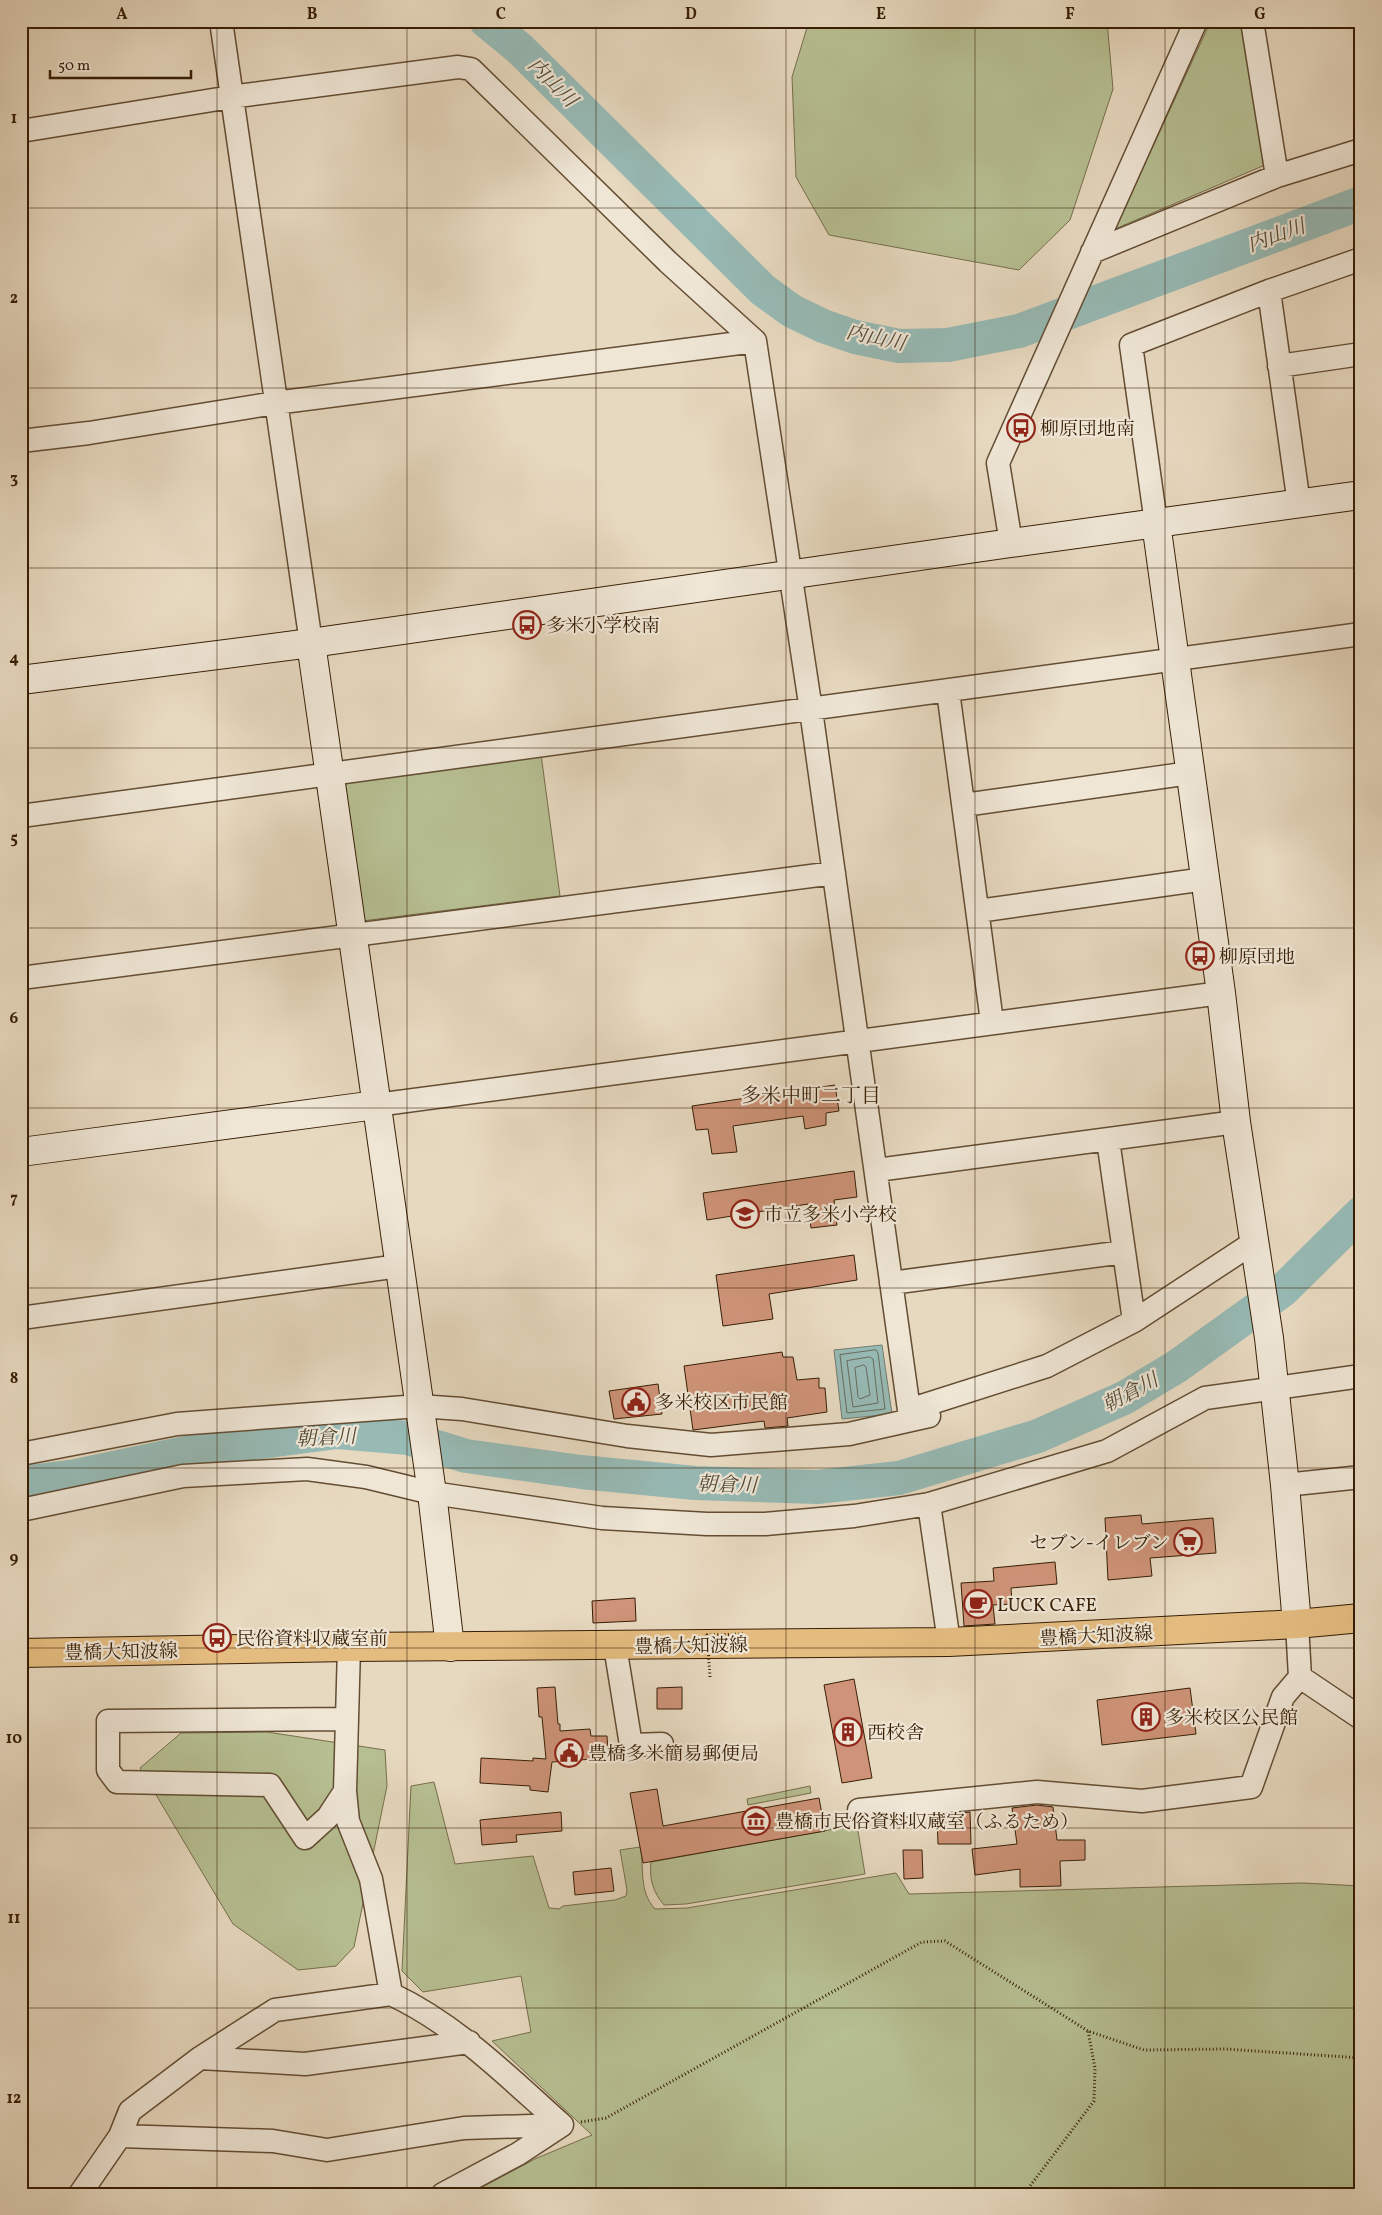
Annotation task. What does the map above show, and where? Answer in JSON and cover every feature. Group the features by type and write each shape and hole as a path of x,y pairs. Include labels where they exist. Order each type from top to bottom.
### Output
{"main road":[{"name":"豊橋大知波線","path":"21,1653 349,1647 949,1642 1297,1624 1361,1618"}],"street":[{"path":"221,21 431,1485 450,1647"},
{"path":"1011,543 998,463 1196,21"},
{"path":"1252,21 1278,176"},
{"path":"21,131 231,97 458,67 472,68 668,262 755,341 811,710 877,1170 909,1410 1047,1366 1134,1321 1255,1252"},
{"path":"1092,252 1278,176 1361,150"},
{"path":"859,1810 1038,1792 1142,1801 1251,1787 1283,1697 1300,1677 1285,1485 1269,1338 1236,1122 1205,879 1131,346 1268,290 1361,259"},
{"path":"1268,290 1299,504"},
{"path":"21,441 89,433 275,403 755,341"},
{"path":"1279,366 1361,354"},
{"path":"21,680 311,643 1361,495"},
{"path":"21,816 1361,634"},
{"path":"948,691 992,1022"},
{"path":"964,805 1190,773"},
{"path":"21,978 353,937 834,873"},
{"path":"978,911 1205,879"},
{"path":"21,1152 1220,993"},
{"path":"877,1170 1236,1122"},
{"path":"1108,1140 1134,1321"},
{"path":"891,1283 1124,1252"},
{"path":"21,1318 399,1266"},
{"path":"21,1454 178,1424 420,1410 462,1409 627,1436 711,1445 849,1434 916,1420 1042,1382 1047,1366"},
{"path":"21,1510 183,1476 307,1469 431,1485 602,1518 707,1524 775,1523 854,1516 930,1504 1107,1452 1205,1398 1361,1376"},
{"path":"1285,1485 1361,1478"},
{"path":"930,1504 949,1642"},
{"path":"615,1646 631,1745 662,1744"},
{"path":"349,1647 345,1791 348,1821 371,1879 391,1994"},
{"path":"1300,1677 1361,1718"},
{"path":"345,1791 328,1817 305,1838 270,1785 117,1782 108,1770 108,1721 347,1719"},
{"path":"80,2194 120,2136 130,2111 200,2058 275,2010 391,1994 418,2007 469,2042 562,2125"},
{"path":"200,2058 305,2064 469,2042"},
{"path":"120,2136 273,2141 327,2150 464,2128 562,2125"},
{"path":"443,2194 518,2154 562,2125"}],"path":[{"path":"710,1677 707,1635 743,1634"},
{"path":"562,2125 606,2118 922,1942 945,1940 1088,2031 1144,2050 1225,2049 1361,2058"},
{"path":"1024,2194 1094,2101 1095,2068 1088,2031"}],"green space":[{"path":"809,21 1107,21 1113,89 1070,220 1019,270 829,235 796,177 792,77"},
{"path":"1231,21 1240,21 1265,165 1115,229 1207,29"},
{"path":"541,754 560,896 362,921 344,780"},
{"path":"267,1732 385,1750 387,1786 354,1947 336,1966 298,1970 233,1924 140,1768 181,1733"},
{"path":"434,1782 455,1864 533,1856 549,1908 559,1909 563,1906 615,1900 626,1896 627,1890 620,1850 640,1847 644,1887 646,1895 655,1909 687,1908 896,1873 909,1894 1303,1883 1361,1886 1361,2194 469,2194 537,2158 592,2135 492,2041 531,2032 521,1976 423,1992 402,1971 411,1786"},
{"path":"810,1786 811,1793 748,1805 747,1799"},
{"path":"857,1825 865,1874 686,1904 664,1905 653,1885 651,1862"}],"water":[{"path":"882,1345 892,1414 842,1419 834,1350"}],"building":[{"path":"835,1085 839,1111 826,1113 826,1125 805,1129 803,1116 733,1126 737,1152 712,1154 708,1129 696,1130 692,1106"},
{"path":"854,1171 857,1197 834,1200 837,1225 811,1228 808,1204 707,1220 703,1193"},
{"path":"854,1255 857,1280 769,1294 773,1319 723,1326 716,1275"},
{"path":"782,1352 783,1357 793,1357 797,1380 819,1378 819,1388 825,1388 827,1412 787,1418 788,1426 765,1428 764,1421 693,1430 684,1366"},
{"name":"多米校区市民館","path":"658,1384 662,1414 614,1419 609,1391"},
{"path":"1141,1515 1142,1524 1213,1518 1216,1553 1150,1558 1152,1576 1108,1580 1105,1518"},
{"path":"1055,1562 1057,1584 1011,1588 1012,1604 993,1605 995,1624 964,1626 961,1583 994,1581 993,1568"},
{"path":"635,1598 636,1621 593,1623 592,1601"},
{"name":"西校舎","path":"854,1679 872,1778 842,1783 824,1685"},
{"path":"555,1687 560,1731 590,1729 591,1736 607,1736 608,1752 593,1752 593,1759 552,1762 548,1792 530,1790 530,1786 480,1783 481,1758 533,1761 533,1758 546,1759 542,1717 539,1717 537,1688"},
{"path":"682,1687 682,1709 657,1709 657,1688"},
{"name":"多米校区公民館","path":"1190,1688 1196,1734 1102,1745 1097,1700"},
{"name":"豊橋市民俗資料収蔵室（ふるため）","path":"657,1789 663,1826 819,1798 825,1831 643,1863 630,1793"},
{"path":"1037,1805 1053,1807 1057,1840 1085,1840 1085,1860 1060,1861 1061,1886 1020,1887 1020,1869 975,1875 972,1849 1017,1844 1012,1808"},
{"path":"561,1812 562,1831 516,1835 517,1842 482,1845 480,1820"},
{"path":"970,1812 971,1844 938,1844 937,1815"},
{"path":"903,1850 922,1850 923,1878 904,1879"},
{"path":"611,1868 614,1891 575,1895 573,1872"}],"waterway":[{"name":"内山川","path":"486,21 520,49 763,290 792,311 823,326 855,337 899,346 948,345 1019,331 1361,203"},
{"name":"朝倉川","path":"21,1483 76,1476 200,1450 337,1432 408,1438 466,1456 581,1472 695,1483 817,1487 899,1478 1038,1436 1124,1398 1176,1367 1283,1290 1361,1213"}],"place":[{"name":"柳原団地南","path":"1021,428"},
{"name":"多米小学校南","path":"527,625"},
{"name":"柳原団地","path":"1200,956"},
{"name":"市立多米小学校","path":"745,1214"},
{"name":"多米校区市民館","path":"636,1402"},
{"name":"セブン-イレブン","path":"1188,1542"},
{"name":"LUCK CAFE","path":"978,1604"},
{"name":"民俗資料収蔵室前","path":"217,1638"},
{"name":"多米校区公民館","path":"1146,1717"},
{"name":"西校舎","path":"848,1732"},
{"name":"豊橋多米簡易郵便局","path":"569,1753"},
{"name":"豊橋市民俗資料収蔵室（ふるため）","path":"756,1821"}],"district":[{"name":"多米中町二丁目","path":"811,1095"}]}
